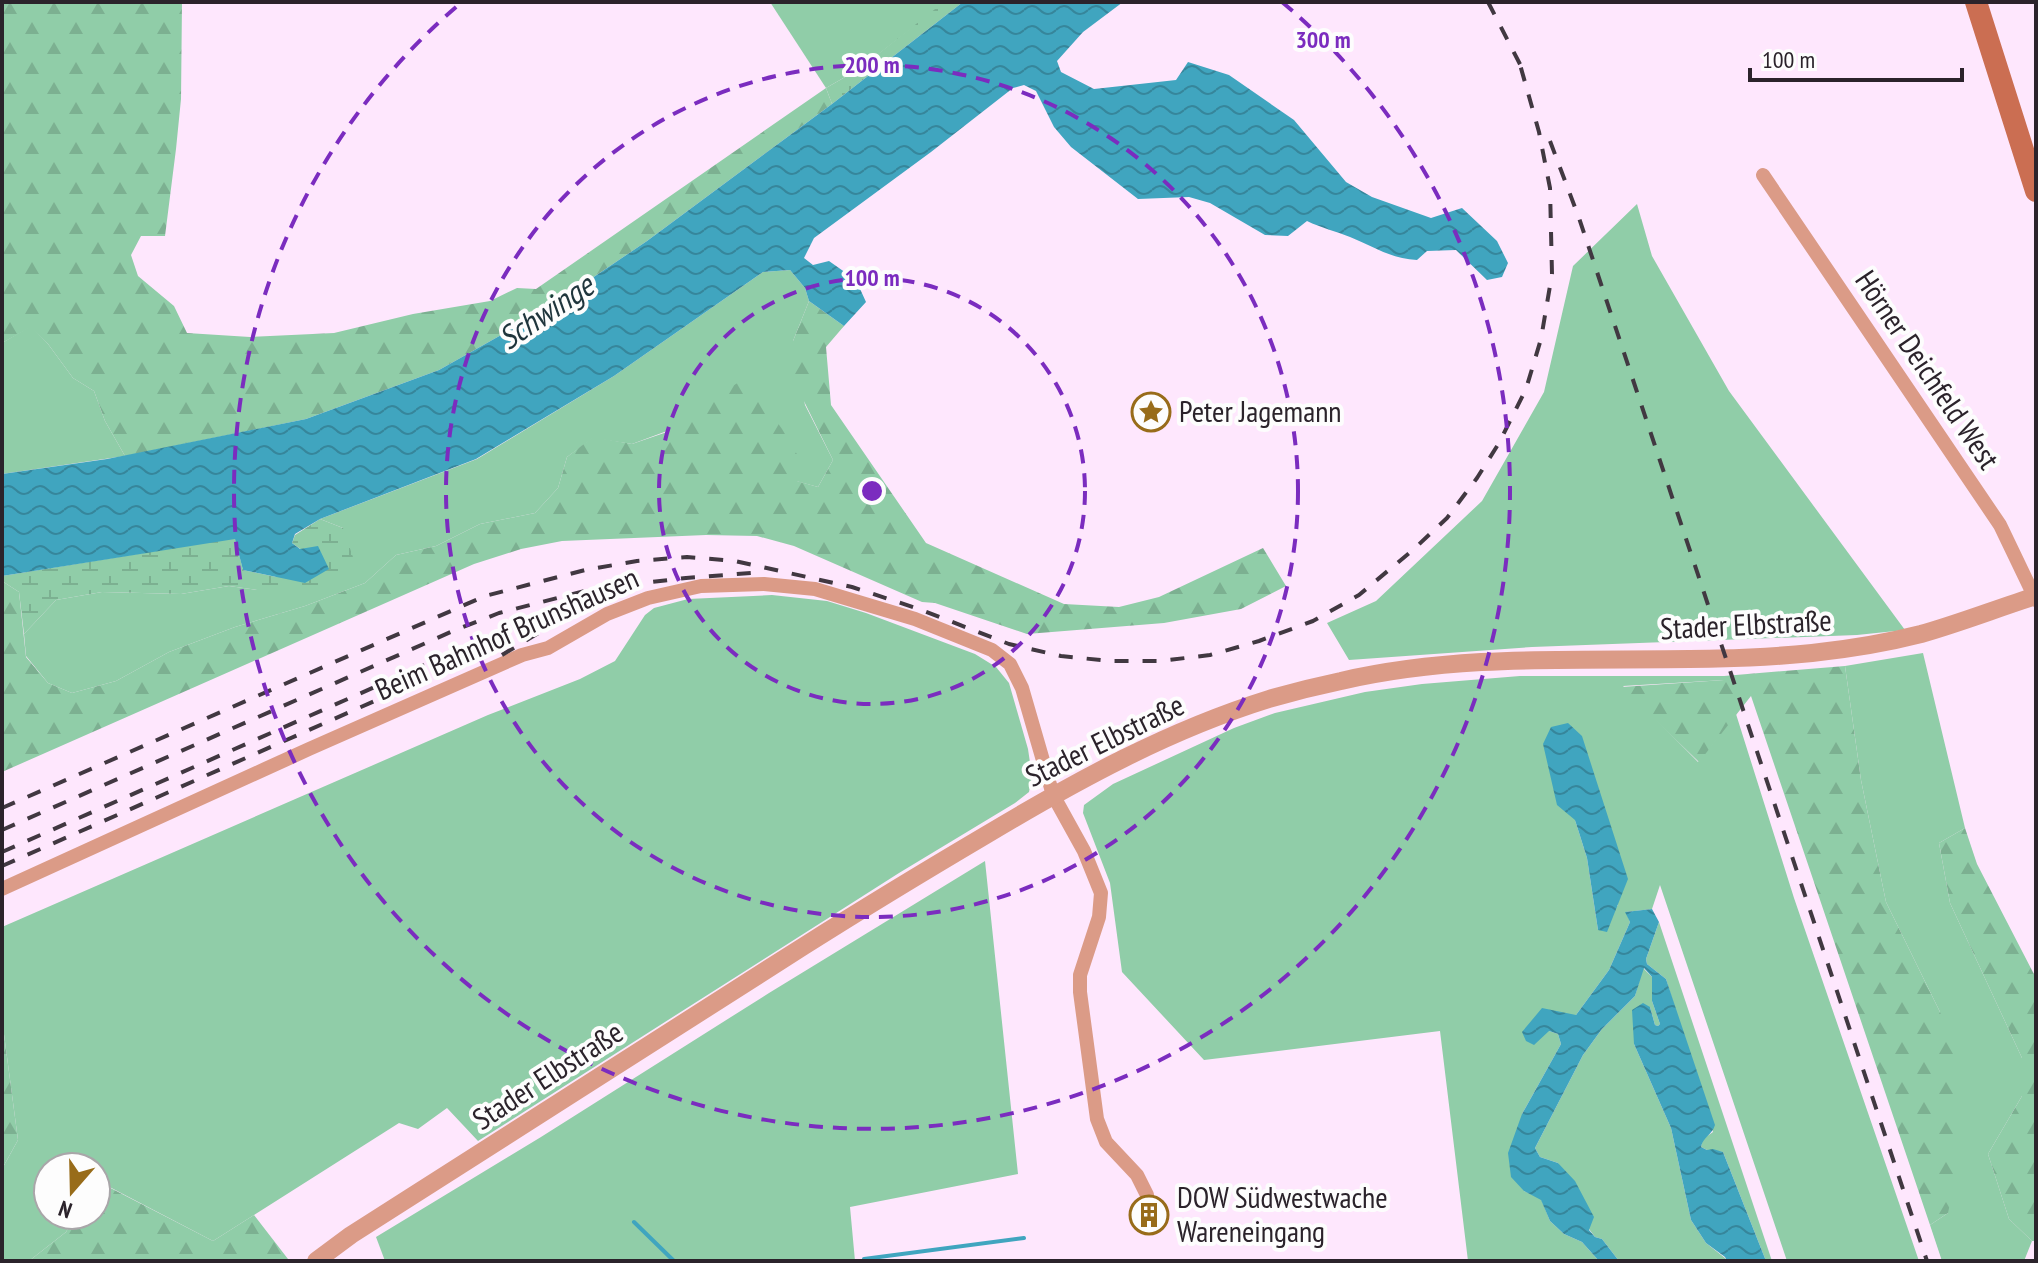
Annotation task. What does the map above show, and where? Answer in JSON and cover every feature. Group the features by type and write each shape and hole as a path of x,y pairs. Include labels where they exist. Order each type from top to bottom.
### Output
{"main road":[{"path":"1976,2 2036,191"}],"street":[{"name":"Hörner Deichfeld West","path":"1763,175 2000,525 2036,597"},
{"name":"Beim Bahnhof Brunshausen","path":"2,889 522,655 548,648 607,614 648,598 701,586 764,584 815,589 915,619 992,650 1010,664 1022,688 1053,795 1084,851 1101,893 1099,917 1080,975 1097,1119 1106,1142 1137,1175 1147,1195 1149,1214"},
{"name":"Stader Elbstraße","path":"316,1261 351,1235 872,903 1053,795 1160,741 1212,720 1270,699 1401,670 1534,659 1727,657 1848,649 1921,634 2036,597"}],"green space":[{"path":"2,2 182,2 181,99 165,236 141,236 131,255 138,276 174,306 187,333 250,337 334,333 413,314 490,301 517,288 536,289 826,88 832,104 647,241 542,312 439,370 306,419 125,456 105,421 94,391 73,378 31,327 2,343"},
{"path":"770,2 946,2 859,69 826,88"},
{"path":"944,2 963,2 832,104 826,88 859,69"},
{"path":"1637,204 1652,256 1729,391 1905,630 1857,635 1532,647 1349,660 1327,623 1376,601 1482,501 1544,392 1573,266"},
{"path":"790,270 805,288 809,301 793,341 805,405 833,460 818,487 667,431 632,444 593,438 567,457 558,488 535,513 480,524 436,546 396,555 365,583 169,652 116,681 72,693 48,683 26,656 24,634 56,600 102,592 181,594 229,586 257,590 343,528 320,519 477,459 614,376 763,272"},
{"path":"809,301 844,326 826,347 831,405 926,543 1064,604 1119,607 1159,597 1263,548 1286,586 1241,609 1164,623 1027,634 935,603 922,602 794,546 757,536 562,541 521,549 474,564 2,772 2,581 19,592 26,657 48,683 72,693 116,681 169,652 235,627 305,606 365,583 396,555 436,546 480,524 535,513 558,488 567,457 593,437 632,444 667,432 702,404 746,378 798,456 797,481 818,487 833,460 793,379 793,341"},
{"path":"31,326 73,378 94,391 105,421 125,456 2,474 2,343"},
{"path":"320,519 343,528 355,563 337,581 308,590 257,590 229,586 181,594 102,592 56,600 24,634 19,592 2,581 2,576 235,538 243,570 305,583 328,569 292,543 295,535"},
{"path":"772,595 827,601 975,654 996,667 1009,683 1028,749 1032,776 1029,792 478,1141 447,1108 418,1129 399,1123 213,1241 112,1188 112,1151 32,1151 32,1231 67,1231 29,1261 2,1261 2,1169 18,1140 2,1019 2,927 488,715 580,679 615,661 645,615 654,608 688,599"},
{"path":"1923,653 1965,828 1939,843 1950,903 2022,1058 2022,1096 1988,1154 2009,1219 2032,1241 2024,1261 1942,1261 1930,1225 1948,1213 1940,1012 1886,902 1861,780 1845,666"},
{"path":"1845,666 1861,780 1886,902 1940,1012 1959,1059 1959,1160 1948,1213 1930,1225 1751,696 1699,762 1621,687 1724,680 1724,676"},
{"path":"1520,676 1724,676 1725,680 1623,686 1698,762 1736,714 1794,898 1919,1261 1787,1261 1660,885 1652,909 1626,912 1630,922 1609,970 1576,1015 1549,1031 1558,1034 1561,1044 1522,1114 1524,1191 1541,1199 1550,1221 1564,1234 1582,1242 1599,1261 1468,1261 1440,1031 1204,1060 1122,972 1110,883 1083,813 1084,805 1113,784 1234,728 1275,713 1365,692","holes":["1575,820 1618,905 1598,930 1587,858"]},
{"path":"1965,828 1977,864 2036,978 2036,1241 2032,1241 2009,1219 1988,1154 2022,1096 2022,1058 1950,903 1939,843"},
{"path":"985,861 1018,1174 850,1207 855,1261 385,1261 376,1237"},
{"path":"1659,922 1772,1261 1766,1261 1723,1152 1701,1147 1703,1139 1713,1132 1666,979 1647,964 1646,959"},
{"path":"1643,968 1652,977 1652,1001 1660,1024 1655,1025 1650,1007 1634,1044 1671,1128 1691,1220 1706,1243 1727,1261 1619,1261 1602,1239 1595,1237 1589,1229 1558,1163 1540,1157 1535,1148 1583,1055 1602,1029 1635,996"},
{"path":"2,1019 18,1140 2,1169"},
{"path":"112,1189 213,1241 254,1215 288,1259 29,1261 66,1232 112,1231"}],"water":[{"name":"Schwinge","path":"963,2 1123,2 1083,32 1057,61 1061,72 1094,89 1176,80 1188,62 1229,75 1294,120 1346,182 1372,197 1431,218 1462,208 1497,241 1508,263 1502,277 1487,280 1456,250 1427,251 1417,260 1408,259 1390,255 1307,221 1288,236 1265,235 1210,203 1189,197 1138,199 1071,147 1054,127 1036,91 1024,85 1013,88 814,238 804,258 813,265 829,261 856,280 866,302 844,326 809,301 805,288 790,270 763,272 614,376 476,459 320,519 295,534 292,543 300,549 318,546 329,569 305,583 243,570 235,539 2,576 2,474 107,459 306,419 439,370 542,312 647,241"},
{"path":"1568,723 1582,736 1628,879 1607,932 1598,930 1587,858 1575,820 1557,805 1543,744 1551,727"},
{"path":"1652,909 1659,922 1647,964 1666,979 1715,1125 1701,1147 1723,1152 1766,1261 1727,1261 1706,1243 1691,1220 1671,1128 1634,1044 1632,1010 1643,1003 1650,1007 1655,1025 1660,1024 1652,1001 1652,977 1644,968 1635,996 1602,1029 1583,1055 1535,1148 1540,1157 1558,1163 1575,1181 1594,1217 1589,1230 1602,1239 1619,1261 1599,1261 1582,1242 1564,1234 1550,1221 1541,1200 1524,1191 1511,1177 1508,1153 1522,1114 1561,1044 1558,1034 1549,1031 1534,1045 1526,1041 1522,1032 1542,1008 1576,1015 1609,970 1630,922 1625,912"}],"waterway":[{"path":"634,1222 674,1261"},
{"path":"864,1261 1024,1238"}],"railway":[{"path":"1488,2 1523,70"},
{"path":"2,808 485,596 585,570 637,561 687,557 735,561 852,587 1009,644 1061,656 1110,661 1161,661 1210,655 1313,621 1359,595 1447,518 1499,443 1526,389 1541,339 1552,274 1550,188 1539,132 1519,61"},
{"path":"1550,141 1579,218 1927,1261"},
{"path":"2,830 499,613 592,589 751,573"},
{"path":"2,852 527,621 618,594"},
{"path":"502,655 563,618"},
{"path":"2,866 510,641"}],"place":[{"name":"Peter Jagemann","path":"1151,412"},
{"name":"DOW Südwestwache Wareneingang","path":"1149,1215"}]}
